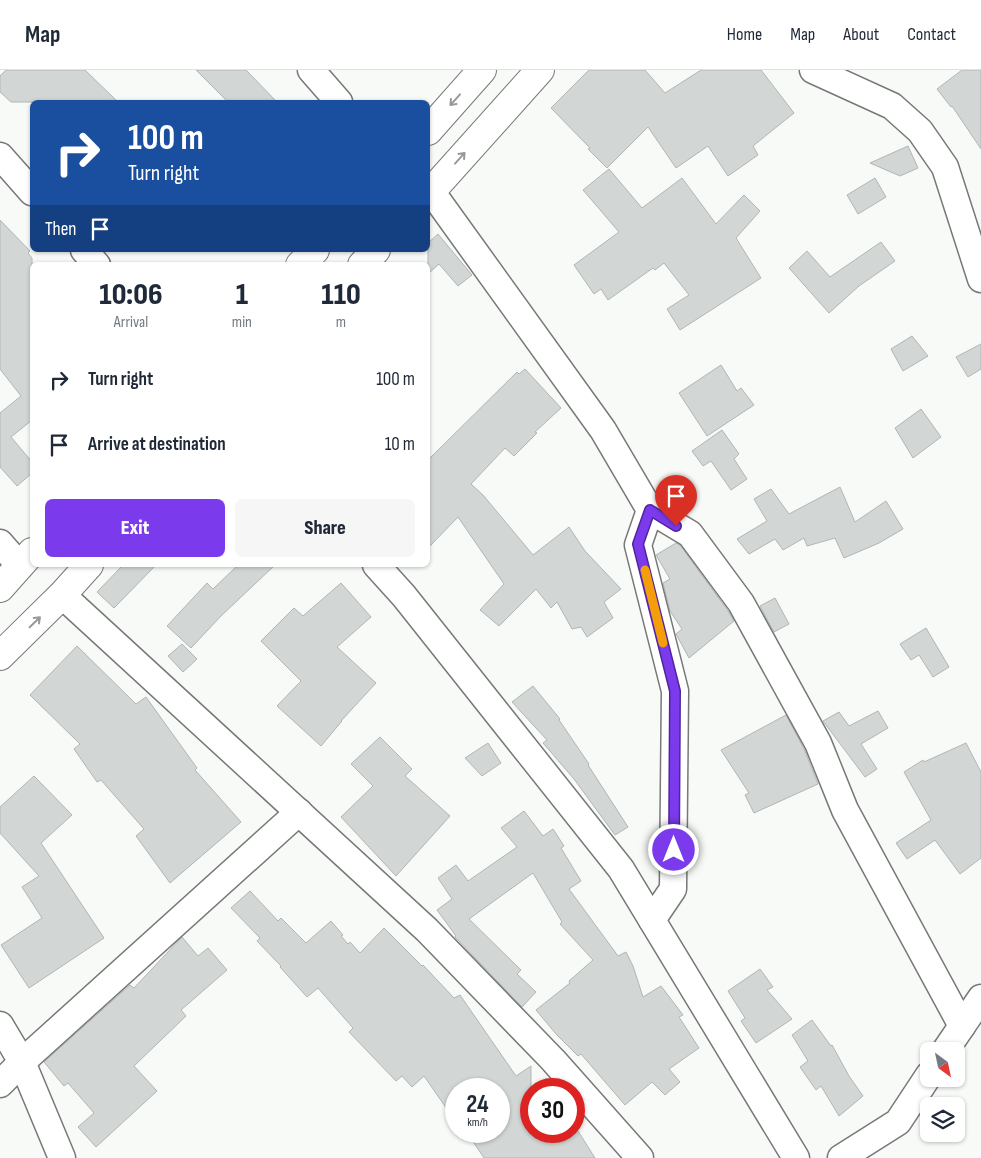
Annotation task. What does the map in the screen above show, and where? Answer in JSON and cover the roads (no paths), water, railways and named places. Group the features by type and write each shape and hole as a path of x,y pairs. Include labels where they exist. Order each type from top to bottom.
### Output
{"street":[{"path":"311,70 338,100"},
{"path":"430,129 482,70"},
{"path":"430,190 540,70"},
{"path":"812,70 892,106 920,131 945,167 981,279"},
{"path":"0,156 30,190"},
{"path":"430,192 603,430 650,510 690,534 742,604 818,743 845,810 962,1026"},
{"path":"86,252 94,262"},
{"path":"303,262 313,252"},
{"path":"365,262 374,252"},
{"path":"650,510 638,544 675,691 673,889 652,920"},
{"path":"0,544 26,559 0,588"},
{"path":"0,656 62,595 87,567"},
{"path":"378,567 404,596 621,868 796,1158"},
{"path":"62,595 428,930 553,1060 640,1158"},
{"path":"0,1084 299,812"},
{"path":"951,1042 981,998"},
{"path":"0,1026 22,1062 62,1158"},
{"path":"841,1158 898,1122 920,1088"}]}
